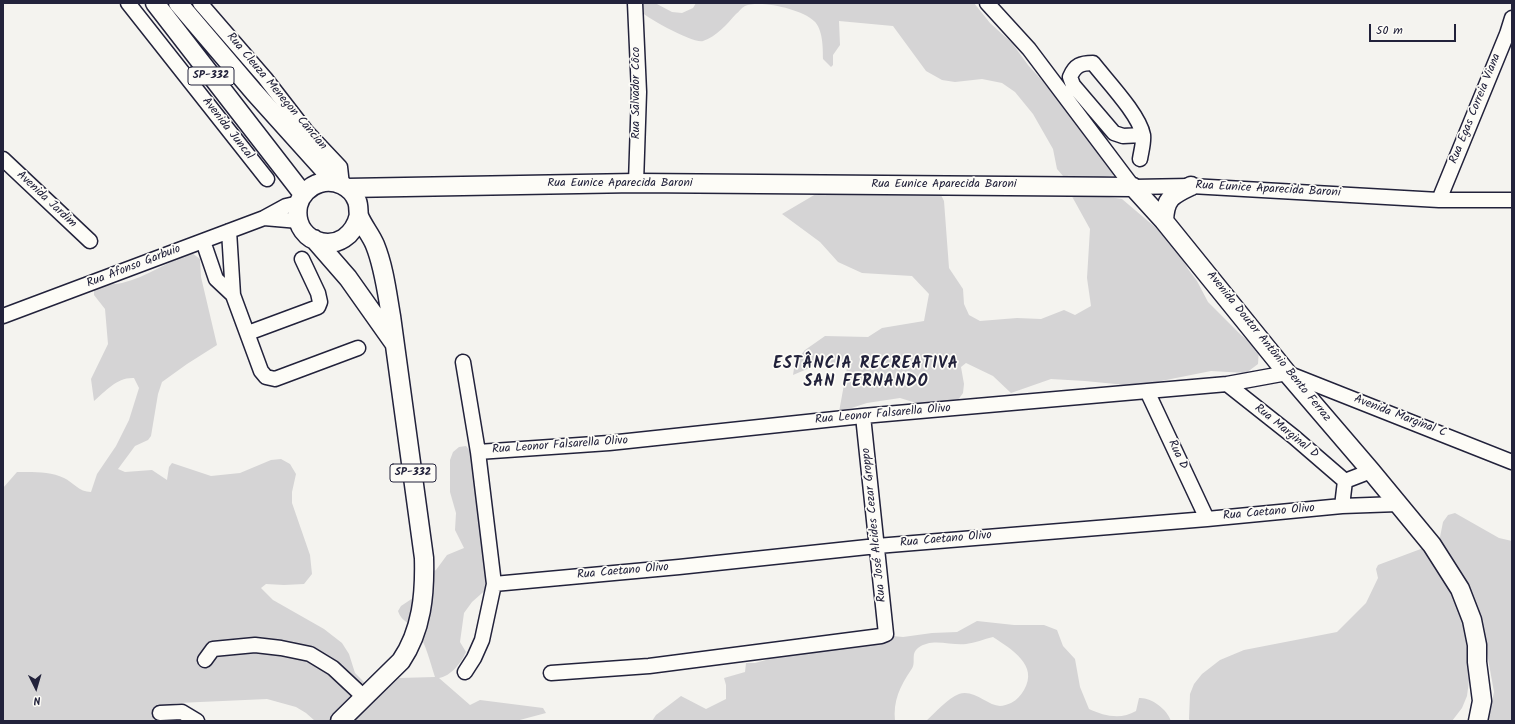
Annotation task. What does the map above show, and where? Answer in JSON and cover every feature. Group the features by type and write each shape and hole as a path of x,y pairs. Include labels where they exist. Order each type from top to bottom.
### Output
{"main road":[{"name":"SP-332","path":"155,3 301,199"},
{"name":"SP-332","path":"178,3 254,92 348,194 375,246 389,302 424,558 425,587 421,618 408,652 401,661 340,721"},
{"path":"326,182 348,194 357,225 351,233 343,240 333,243 323,243 307,235 302,228 297,212 301,199 309,188 326,182"},
{"name":"Rua Eunice Aparecida Baroni","path":"348,194 376,186 636,183 1134,187"},
{"path":"1164,221 1165,209 1169,200 1182,186"},
{"name":"Avenida Doutor Antônio Bento Ferraz","path":"1134,187 1150,204 1287,373 1432,545 1460,589 1472,620 1477,645 1477,662 1482,701 1478,721"},
{"name":"SP-332","path":"314,239 348,278 395,346"}],"street":[{"name":"Avenida Juncal","path":"128,3 267,179"},
{"name":"Rua Cleuza Menegon Cancian","path":"200,3 265,78 306,131 340,167 348,194"},
{"name":"Rua Salvador Côco","path":"635,3 639,92 636,183"},
{"name":"Avenida Doutor Antônio Bento Ferraz","path":"987,3 1029,49 1134,187"},
{"name":"Rua Egas Correia Viana","path":"1439,200 1507,34 1512,18"},
{"path":"1140,159 1143,135 1131,110 1092,63 1082,63 1073,71 1070,77 1073,85 1114,133 1124,136 1143,135"},
{"name":"Avenida Jardim","path":"3,159 90,241"},
{"name":"Rua Eunice Aparecida Baroni","path":"1134,187 1182,186 1439,200 1512,200"},
{"path":"1150,204 1182,186"},
{"name":"Rua Afonso Garbuio","path":"3,316 264,218 301,199"},
{"name":"Rua Afonso Garbuio","path":"264,218 299,221"},
{"path":"229,231 233,295 261,371 266,377 275,379 358,348"},
{"path":"202,241 216,280 233,295"},
{"path":"248,333 318,308 320,302 318,293 302,259"},
{"path":"463,362 478,452 494,584 482,640 474,658 465,672"},
{"name":"Rua Leonor Falsarella Olivo","path":"478,452 609,443 863,416 1227,384 1287,373"},
{"name":"Avenida Marginal C","path":"1287,373 1512,462"},
{"name":"Rua Marginal D","path":"1227,384 1294,437 1344,481"},
{"name":"Rua D","path":"1147,391 1207,519"},
{"name":"Rua José Alcides Cezar Groppo","path":"551,673 649,666 881,636 886,634 863,416"},
{"path":"1342,506 1344,481 1371,471"},
{"name":"Rua Caetano Olivo","path":"494,584 679,567 877,546 1207,519 1342,506 1398,504"},
{"path":"205,660 213,649 255,645 281,648 310,654 333,668 364,697"},
{"path":"160,713 182,712 197,721"}],"shaded area":[{"path":"636,3 655,3 672,12 682,13 693,8 696,3 974,3 990,23 1012,43 1028,65 1074,116 1115,175 1069,183 1057,169 1053,149 1033,114 1015,92 1002,83 982,79 955,82 942,80 926,71 893,26 839,21 840,45 833,55 833,65 831,67 823,59 822,39 817,24 808,17 791,9 761,4 745,6 717,33 708,39 698,41 669,29 649,18 638,9"},
{"path":"821,191 939,191 944,201 949,268 963,289 964,304 969,315 980,321 1017,318 1041,319 1064,310 1075,315 1091,306 1087,278 1090,229 1069,191 1122,199 1175,244 1208,302 1241,335 1259,349 1258,364 1246,373 1211,371 1136,386 1051,379 1011,393 993,376 966,363 961,367 964,384 963,393 958,400 950,405 926,406 900,398 867,403 839,412 847,368 826,361 793,375 795,362 805,350 825,336 868,337 882,328 924,321 929,294 912,276 862,273 838,262 820,242 782,214"},
{"path":"192,253 200,259 201,277 217,345 162,382 158,394 151,436 148,440 135,446 118,469 125,472 152,470 167,480 169,467 172,463 211,476 240,473 271,460 281,459 290,464 296,474 292,492 292,503 310,555 312,574 304,584 266,584 261,588 273,600 324,629 342,643 349,654 355,673 365,683 366,693 337,721 315,721 296,707 267,699 178,703 162,708 153,721 3,721 3,488 17,472 35,472 59,476 87,492 91,492 97,474 116,446 129,420 139,388 134,378 128,378 112,385 94,401 91,379 108,344 105,309 94,295 94,289 97,285 119,284 131,280"},
{"path":"466,446 470,451 483,486 490,586 472,602 464,613 460,642 466,652 464,656 458,665 448,675 439,678 470,705 480,700 543,708 546,713 516,721 354,721 399,678 435,677 428,653 420,636 415,628 402,618 398,611 401,606 413,598 415,579 436,570 447,555 464,548 455,530 456,513 450,492 450,460 453,452 459,447"},
{"path":"1455,513 1499,538 1512,541 1512,721 1488,721 1494,692 1483,631 1475,635 1467,696 1462,708 1452,721 1190,721 1190,694 1194,684 1202,674 1220,660 1244,650 1337,632 1366,603 1378,578 1376,569 1378,565 1434,544 1440,537 1443,522 1448,515"},
{"path":"977,621 1014,625 1044,625 1057,630 1063,646 1075,659 1080,687 1089,709 1101,714 1112,716 1130,714 1136,711 1139,698 1144,698 1162,708 1171,721 926,721 946,702 959,694 970,694 1000,706 1011,703 1020,696 1028,681 1026,665 1015,652 993,637 966,644 935,642 918,648 914,653 913,667 896,700 895,721 652,721 656,715 681,696 706,709 726,699 726,685 724,678 745,672 746,663 755,663 766,660 806,640 871,634 903,637 932,633 957,632"}],"district":[{"name":"ESTÂNCIA RECREATIVA SAN FERNANDO","path":"866,374"}]}
